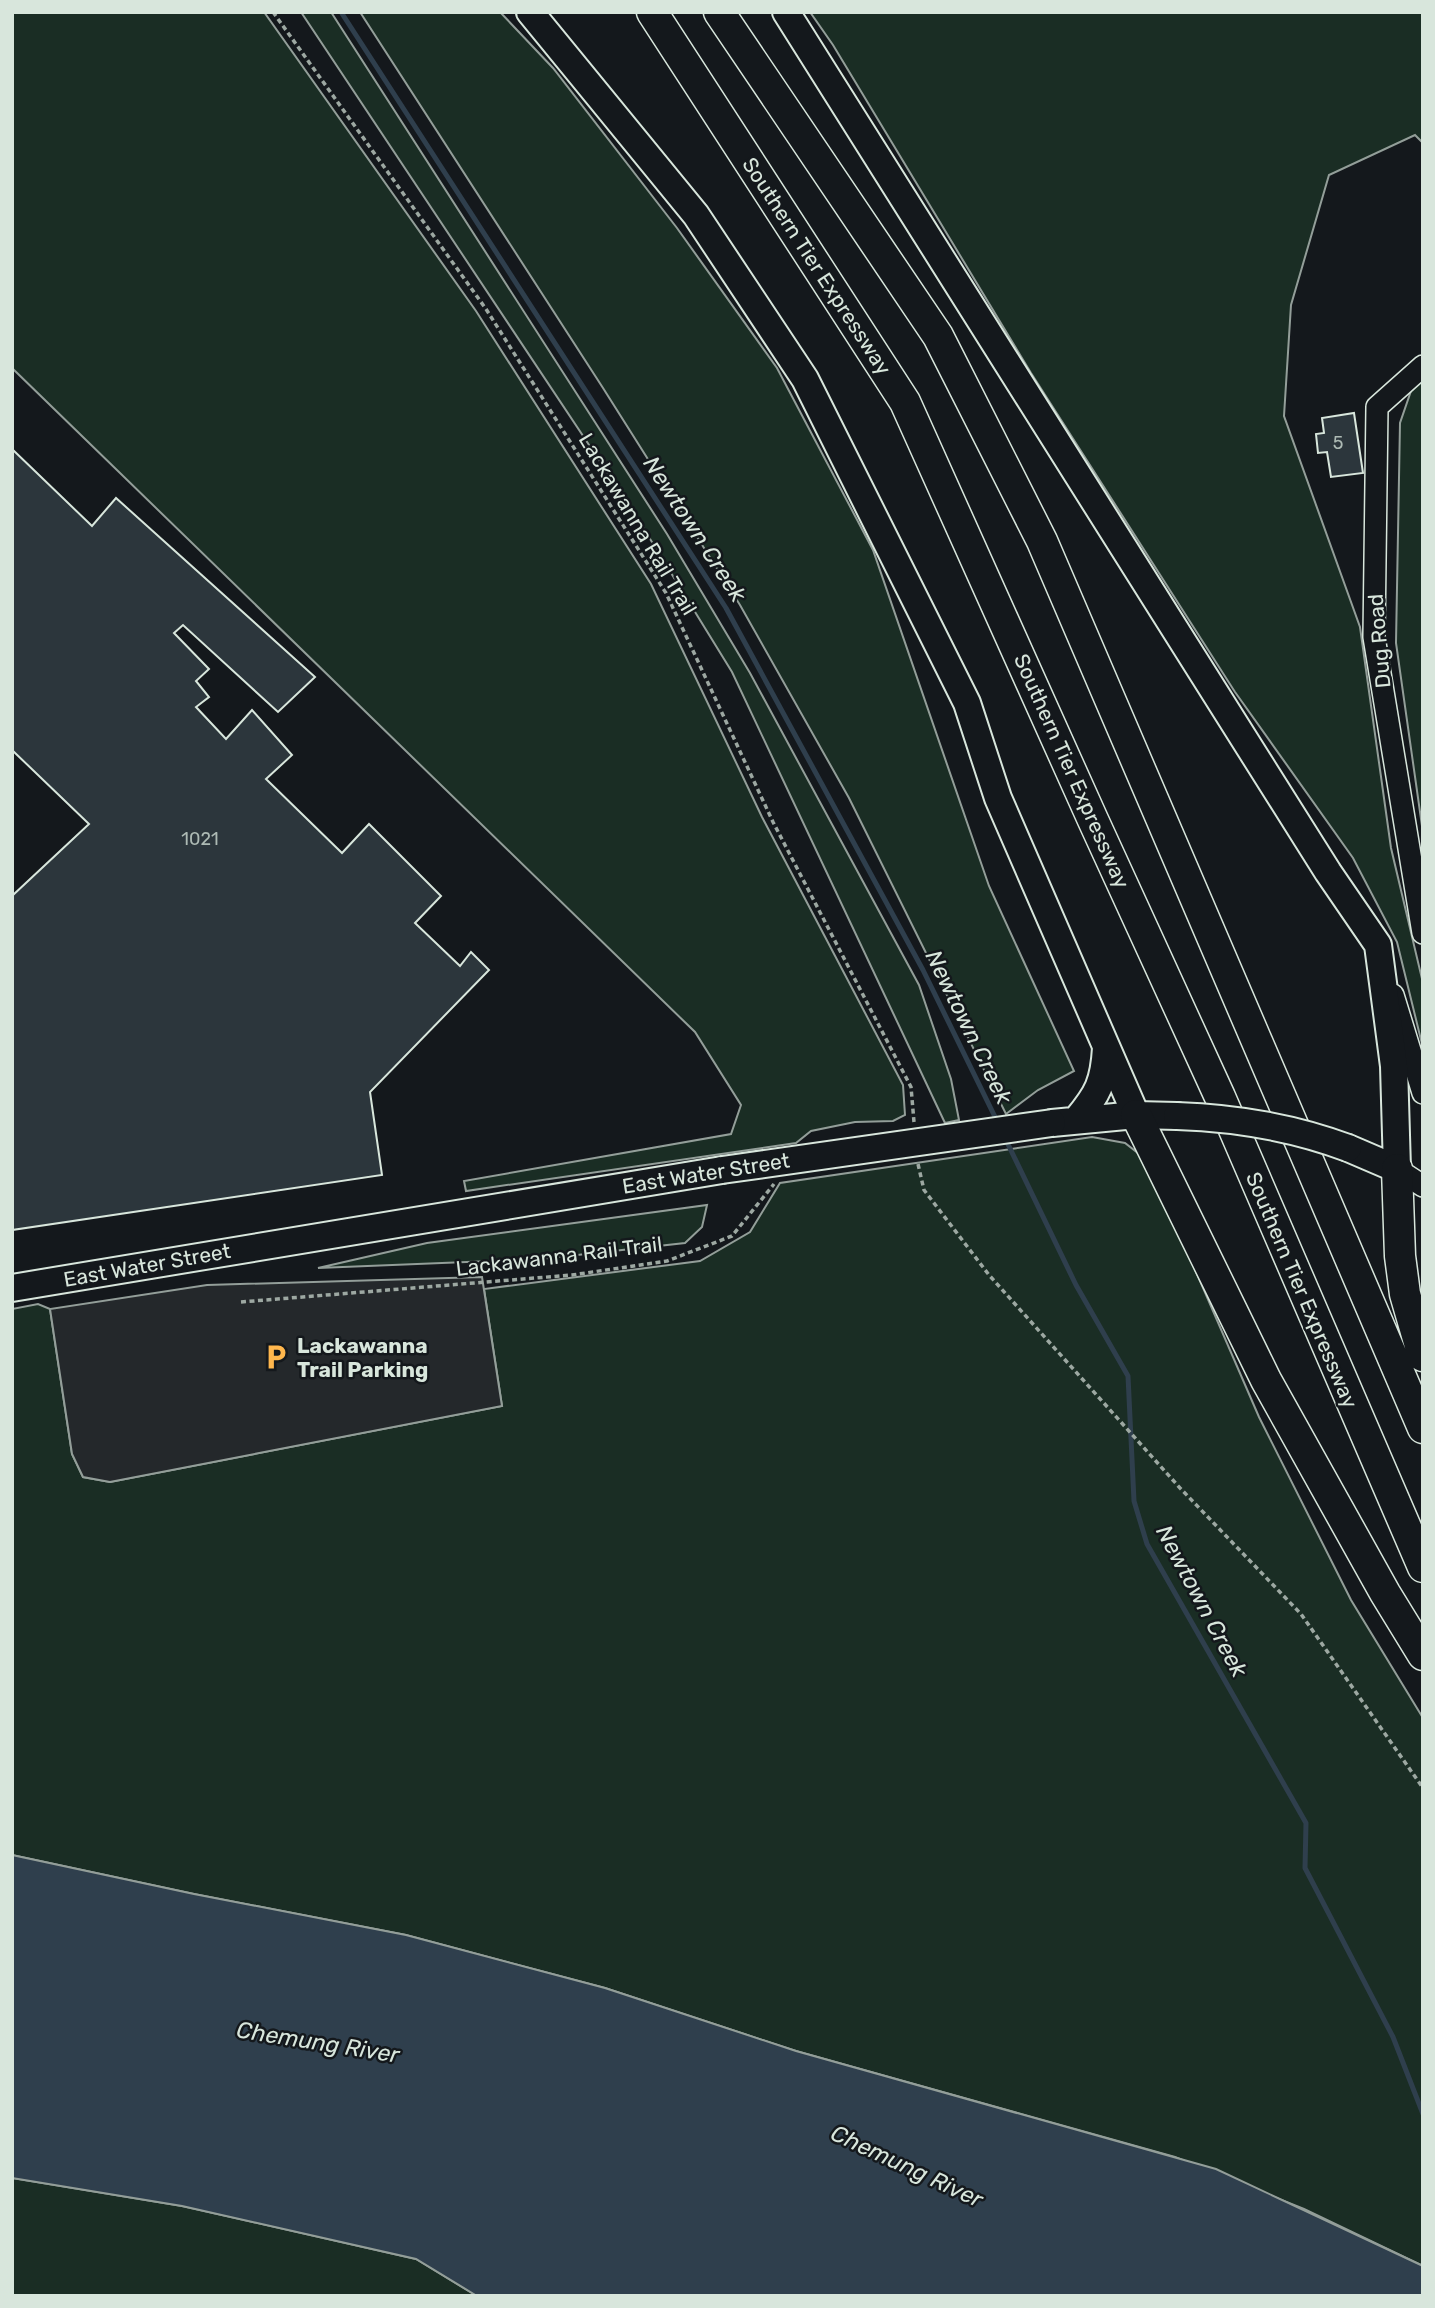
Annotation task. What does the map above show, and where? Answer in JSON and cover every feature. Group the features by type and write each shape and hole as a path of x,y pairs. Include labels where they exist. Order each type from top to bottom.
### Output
{"highway":[{"name":"Southern Tier Expressway","path":"652,12 905,402 1220,1097 1423,1567"},
{"path":"719,12 938,336 1042,541 1423,1428"},
{"path":"1136,1115 1266,1380 1385,1593 1423,1655"},
{"path":"1396,1169 1400,1256 1405,1294 1423,1356"},
{"path":"1400,1256 1410,1232 1423,1221"}],"main road":[{"path":"530,12 696,215 805,379 967,703 998,798 1136,1115"},
{"path":"786,12 1328,872 1378,945 1394,1066 1396,1169"},
{"path":"1064,1121 1097,1095 1104,1073 1106,1046"},
{"name":"East Water Street","path":"12,1287 722,1170 1064,1121 1136,1115 1246,1120 1311,1134 1396,1169"}],"street":[{"name":"Dug Road","path":"1423,366 1377,407 1374,637 1423,933"},
{"path":"1378,945 1423,1093"},
{"path":"1396,1169 1423,1186"}],"path":[{"name":"Lackawanna Rail Trail","path":"273,12 486,309 666,593 773,822 911,1087 915,1132"},
{"path":"917,1158 924,1190 989,1275 1180,1488 1301,1614 1423,1788"},
{"name":"Lackawanna Rail Trail","path":"241,1302 572,1275 667,1261 732,1236 778,1178"}],"green space":[{"path":"12,12 264,12 476,311 651,584 762,817 903,1085 905,1115 893,1121 855,1122 811,1131 796,1143 466,1191 464,1181 731,1134 741,1105 695,1032 12,368"},
{"path":"301,12 331,12 667,534 750,673 919,985 951,1079 959,1120 945,1123 732,672 631,508"},
{"path":"360,12 500,12 553,68 677,228 777,368 873,550 989,886 1074,1071 1038,1090 1006,1114 849,798 740,605"},
{"path":"810,12 1423,12 1423,143 1415,135 1329,175 1291,305 1284,416 1360,627 1391,848 1423,983 1423,1048 1397,942 1353,858 1235,692 1031,373 833,45"},
{"path":"1423,356 1423,833 1396,643 1400,423"},
{"path":"1092,1137 1125,1143 1148,1161 1259,1417 1351,1600 1423,1718 1423,2266 1304,2209 1175,2157 796,2051 605,1988 406,1935 12,1855 12,1309 38,1304 50,1309 72,1454 83,1477 110,1482 502,1406 484,1289 700,1261 750,1232 780,1183"},
{"path":"707,1205 702,1227 685,1243 541,1259 318,1268 427,1243"},
{"path":"12,2178 182,2206 416,2259 477,2296 12,2296"}],"shaded area":[{"name":"Lackawanna Trail Parking","path":"482,1277 502,1406 110,1482 83,1477 72,1454 50,1309 207,1285"}],"water":[{"name":"Chemung River","path":"12,1855 406,1935 605,1988 796,2051 1216,2169 1423,2266 1423,2296 477,2296 416,2259 182,2206 12,2178"}],"building":[{"path":"1354,413 1363,473 1331,477 1327,452 1318,453 1316,434 1324,433 1322,418"},
{"path":"12,449 92,526 116,498 315,677 278,712 183,625 174,633 209,669 196,681 209,697 196,707 226,739 252,710 292,755 266,779 342,853 369,824 441,896 415,923 460,966 471,952 489,970 370,1092 382,1175 12,1230 12,896 89,824 12,750"}],"waterway":[{"name":"Newtown Creek","path":"341,12 726,608 923,970 998,1123"},
{"name":"Newtown Creek","path":"1005,1138 1076,1285 1128,1376 1134,1501 1147,1544 1306,1823 1305,1868 1393,2037 1423,2114"}],"place":[{"name":"Lackawanna Trail Parking","path":"276,1357"}]}
